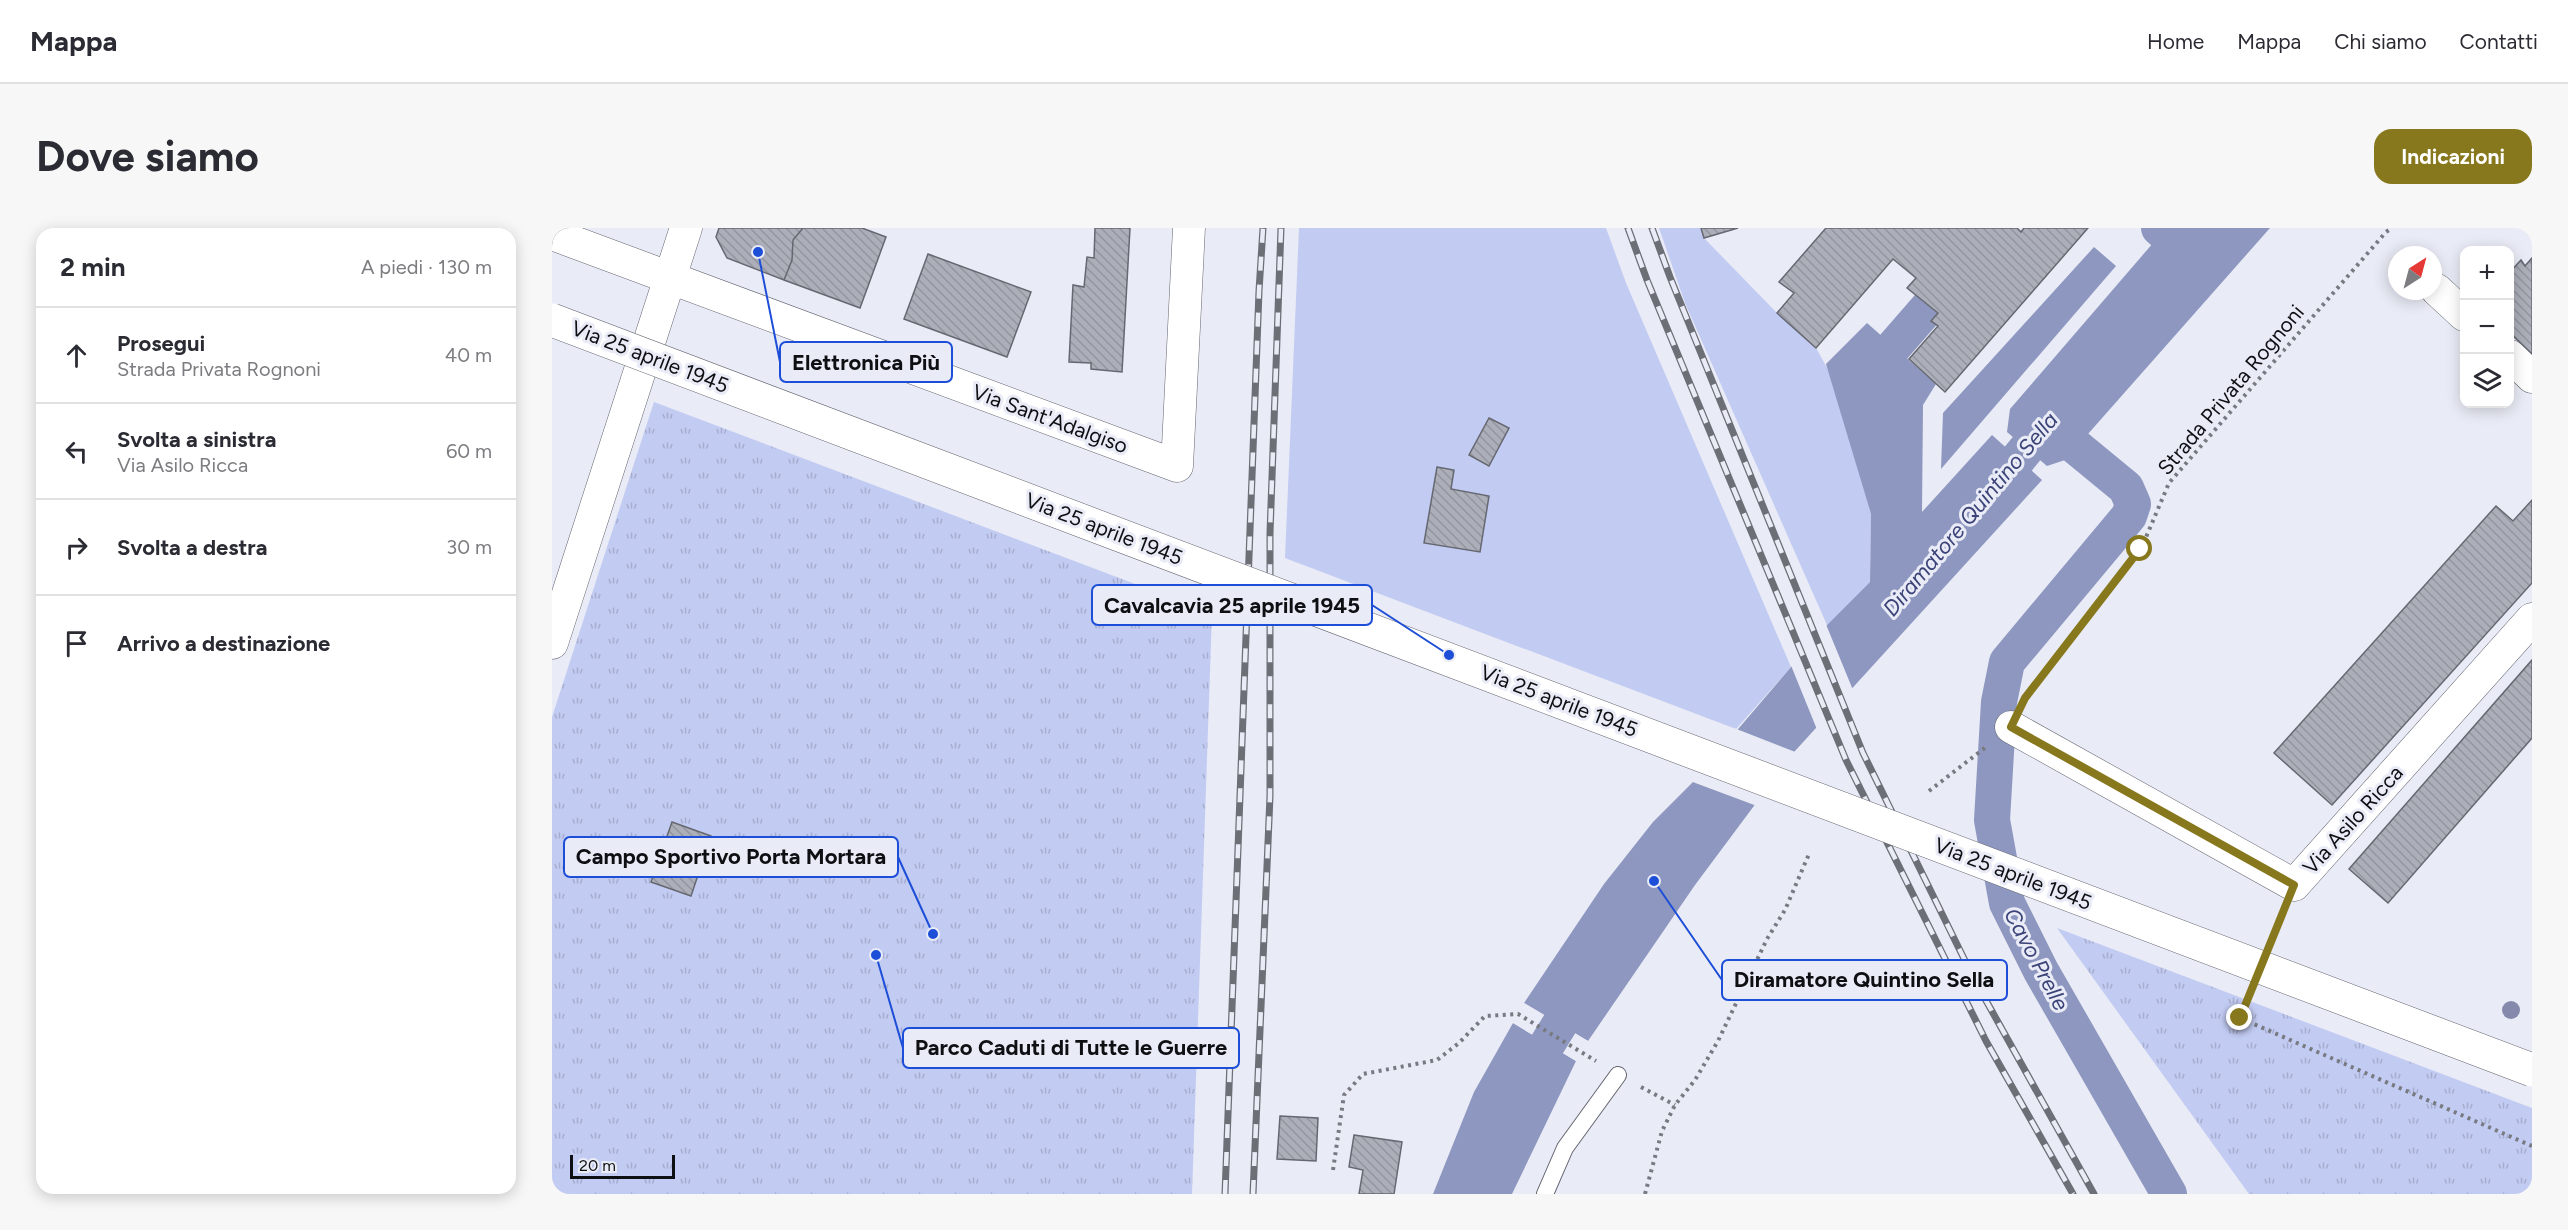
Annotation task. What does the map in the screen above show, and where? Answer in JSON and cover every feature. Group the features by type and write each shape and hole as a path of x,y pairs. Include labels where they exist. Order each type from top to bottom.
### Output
{"street":[{"path":"552,643 686,228"},
{"name":"Via Sant'Adalgiso","path":"552,234 1177,466 1188,228"},
{"path":"2442,295 2460,311"},
{"name":"Via 25 aprile 1945","path":"552,320 2532,1070"},
{"path":"2514,360 2532,377"},
{"name":"Via Asilo Ricca","path":"2011,727 2294,885 2532,619"}],"lane":[{"path":"1545,1194 1565,1148 1618,1075"}],"path":[{"name":"Strada Privata Rognoni","path":"2011,727 2025,698 2140,549 2169,483 2386,232 2392,228"},
{"path":"1929,791 1984,748"},
{"path":"1645,1194 1662,1131 1675,1105 1695,1080 1718,1041 1767,939 1785,910 1809,854"},
{"path":"2272,941 2294,885"},
{"path":"2249,996 2240,1018 2532,1146"},
{"path":"1333,1170 1344,1095 1363,1074 1437,1060 1459,1043 1485,1016 1518,1014 1582,1052"}],"green space":[{"path":"1299,228 1606,228 1626,283 1791,667 1736,729 1285,558"},
{"path":"1659,228 1701,228 1704,238 1777,313 1816,348 1830,373 1871,514 1870,582 1827,625 1685,303"},
{"path":"654,402 1212,613 1192,1194 552,1194 552,717"},
{"path":"2057,928 2532,1108 2532,1194 2249,1194"}],"water":[{"path":"2166,228 2270,228 2065,460 2047,466 2007,432 2010,409"},
{"path":"2094,247 2116,266 1941,469 1943,413"},
{"path":"1867,323 1936,384 1923,405 1922,512 1992,435 2042,480 1795,751 1695,885 1588,1041 1524,1003 1604,884 1653,822 1692,783 1827,625 1870,582 1871,514 1826,364"},
{"path":"1513,1023 1576,1061 1512,1194 1433,1194 1474,1092"}],"pier":[{"path":"1825,622 1853,690 1818,732 1790,663"},
{"path":"1734,728 1798,753 1757,806 1690,781"},
{"path":"1524,1003 1588,1041 1586,1044 1523,1006"},
{"path":"1514,1020 1578,1058 1576,1061 1513,1023"}],"building":[{"path":"719,228 803,228 793,240 792,260 784,280 727,258 716,237"},
{"path":"803,228 862,228 886,237 860,308 784,280 792,260 793,240"},
{"path":"1095,228 1130,228 1122,372 1091,369 1091,363 1069,362 1073,285 1084,287 1087,257 1094,258"},
{"path":"1701,228 1738,228 1704,238"},
{"path":"1826,228 2017,228 2021,232 2024,228 2088,228 1945,392 1909,359 1938,326 1931,321 1938,313 1907,288 1916,278 1893,259 1816,348 1777,313 1794,293 1779,282"},
{"path":"928,254 1031,292 1007,357 904,319"},
{"path":"2532,258 2532,354 2514,337 2514,268 2521,260 2525,266"},
{"path":"1489,418 1509,428 1489,466 1469,455"},
{"path":"1437,467 1454,470 1451,489 1489,496 1480,552 1424,543"},
{"path":"2532,500 2532,583 2332,805 2274,753 2496,506 2513,521"},
{"path":"2532,660 2532,738 2388,903 2349,869"},
{"path":"672,822 711,836 691,896 651,882"},
{"path":"1280,1116 1318,1118 1316,1161 1277,1159"},
{"path":"1354,1135 1402,1142 1394,1194 1359,1194 1363,1170 1349,1167"}],"waterway":[{"path":"1874,393 1890,351 1997,228"},
{"path":"2159,228 2193,258"},
{"name":"Diramatore Quintino Sella","path":"1987,497 2058,410"},
{"name":"Cavo Prelle","path":"2047,423 2126,488 2133,504 2129,516 2007,662 1999,702 1992,820 2007,903 2041,971 2169,1194"},
{"name":"Diramatore Quintino Sella","path":"1521,1087 1585,983"}],"railway":[{"path":"1225,1194 1263,228"},
{"path":"1253,1194 1270,796 1270,533 1281,228"},
{"path":"1628,228 1647,280 1846,760 1986,1041 2073,1194"},
{"path":"1652,228 1863,753 1974,979 2094,1194"}],"place":[{"name":"Elettronica Più","path":"758,252"},
{"name":"Cavalcavia 25 aprile 1945","path":"1449,655"},
{"name":"Diramatore Quintino Sella","path":"1654,881"},
{"name":"Campo Sportivo Porta Mortara","path":"933,934"},
{"name":"Parco Caduti di Tutte le Guerre","path":"876,955"}],"route":[{"path":"2140,549 2025,698 2011,727 2294,885 2240,1018"}]}
